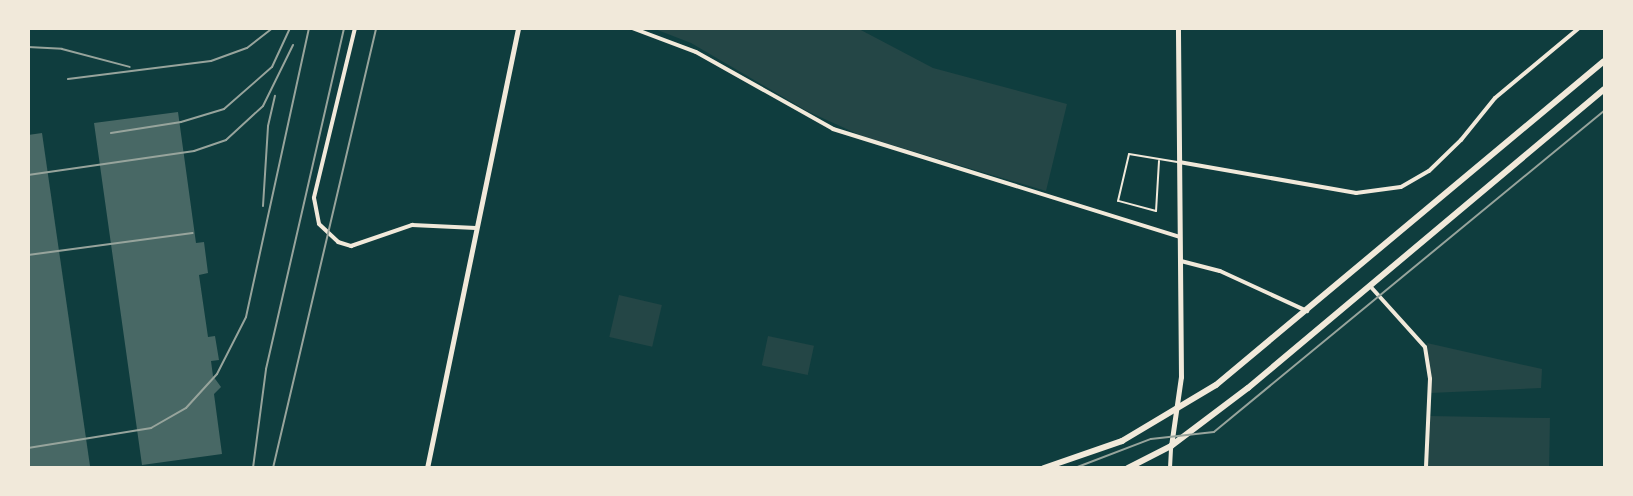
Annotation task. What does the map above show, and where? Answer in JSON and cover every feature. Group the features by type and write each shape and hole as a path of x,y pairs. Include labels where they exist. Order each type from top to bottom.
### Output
{"main road":[{"path":"426,468 518,28"},
{"path":"1171,446 1178,410 1181,261 1178,28"},
{"path":"1044,468 1122,441 1178,410 1216,385 1605,61"},
{"path":"1128,468 1171,446 1248,388 1605,89"}],"street":[{"path":"355,28 314,198 314,212 319,224 338,242 351,246 412,225 476,228"},
{"path":"632,28 696,52 833,129 1180,237"},
{"path":"1179,162 1356,193 1401,187 1429,171 1461,140 1477,116 1495,98 1579,28"},
{"path":"1181,261 1220,271 1307,311"},
{"path":"1369,285 1425,347 1430,379 1426,468"},
{"path":"1170,468 1171,446"}],"lane":[{"path":"1159,161 1156,210 1118,201 1129,154 1159,161 1179,162"}],"shaded area":[{"path":"655,29 859,29 933,68 1067,104 1046,191 862,136 807,111 691,43"},
{"path":"619,295 662,305 652,347 609,337"},
{"path":"768,336 814,346 808,375 762,365"},
{"path":"1427,343 1542,369 1541,388 1430,393"},
{"path":"1429,416 1550,418 1549,468 1428,466"}],"building":[{"path":"178,112 196,243 204,242 208,273 199,275 208,337 215,336 219,360 211,361 213,376 221,387 214,394 222,454 142,465 94,123"},
{"path":"42,133 90,466 80,468 28,468 28,135"}],"tram line":[{"path":"1075,468 1151,439 1214,432 1604,111"}],"railway":[{"path":"68,79 211,61 247,48 273,28"},
{"path":"111,133 181,122 224,109 272,67 290,28"},
{"path":"28,448 151,428 186,408 217,374 246,317 309,28"},
{"path":"253,468 266,369 344,28"},
{"path":"273,468 376,28"},
{"path":"28,175 194,151 226,140 263,106 293,45"},
{"path":"28,47 62,49 130,67"},
{"path":"263,206 268,126 275,96"},
{"path":"28,255 193,233"}]}
